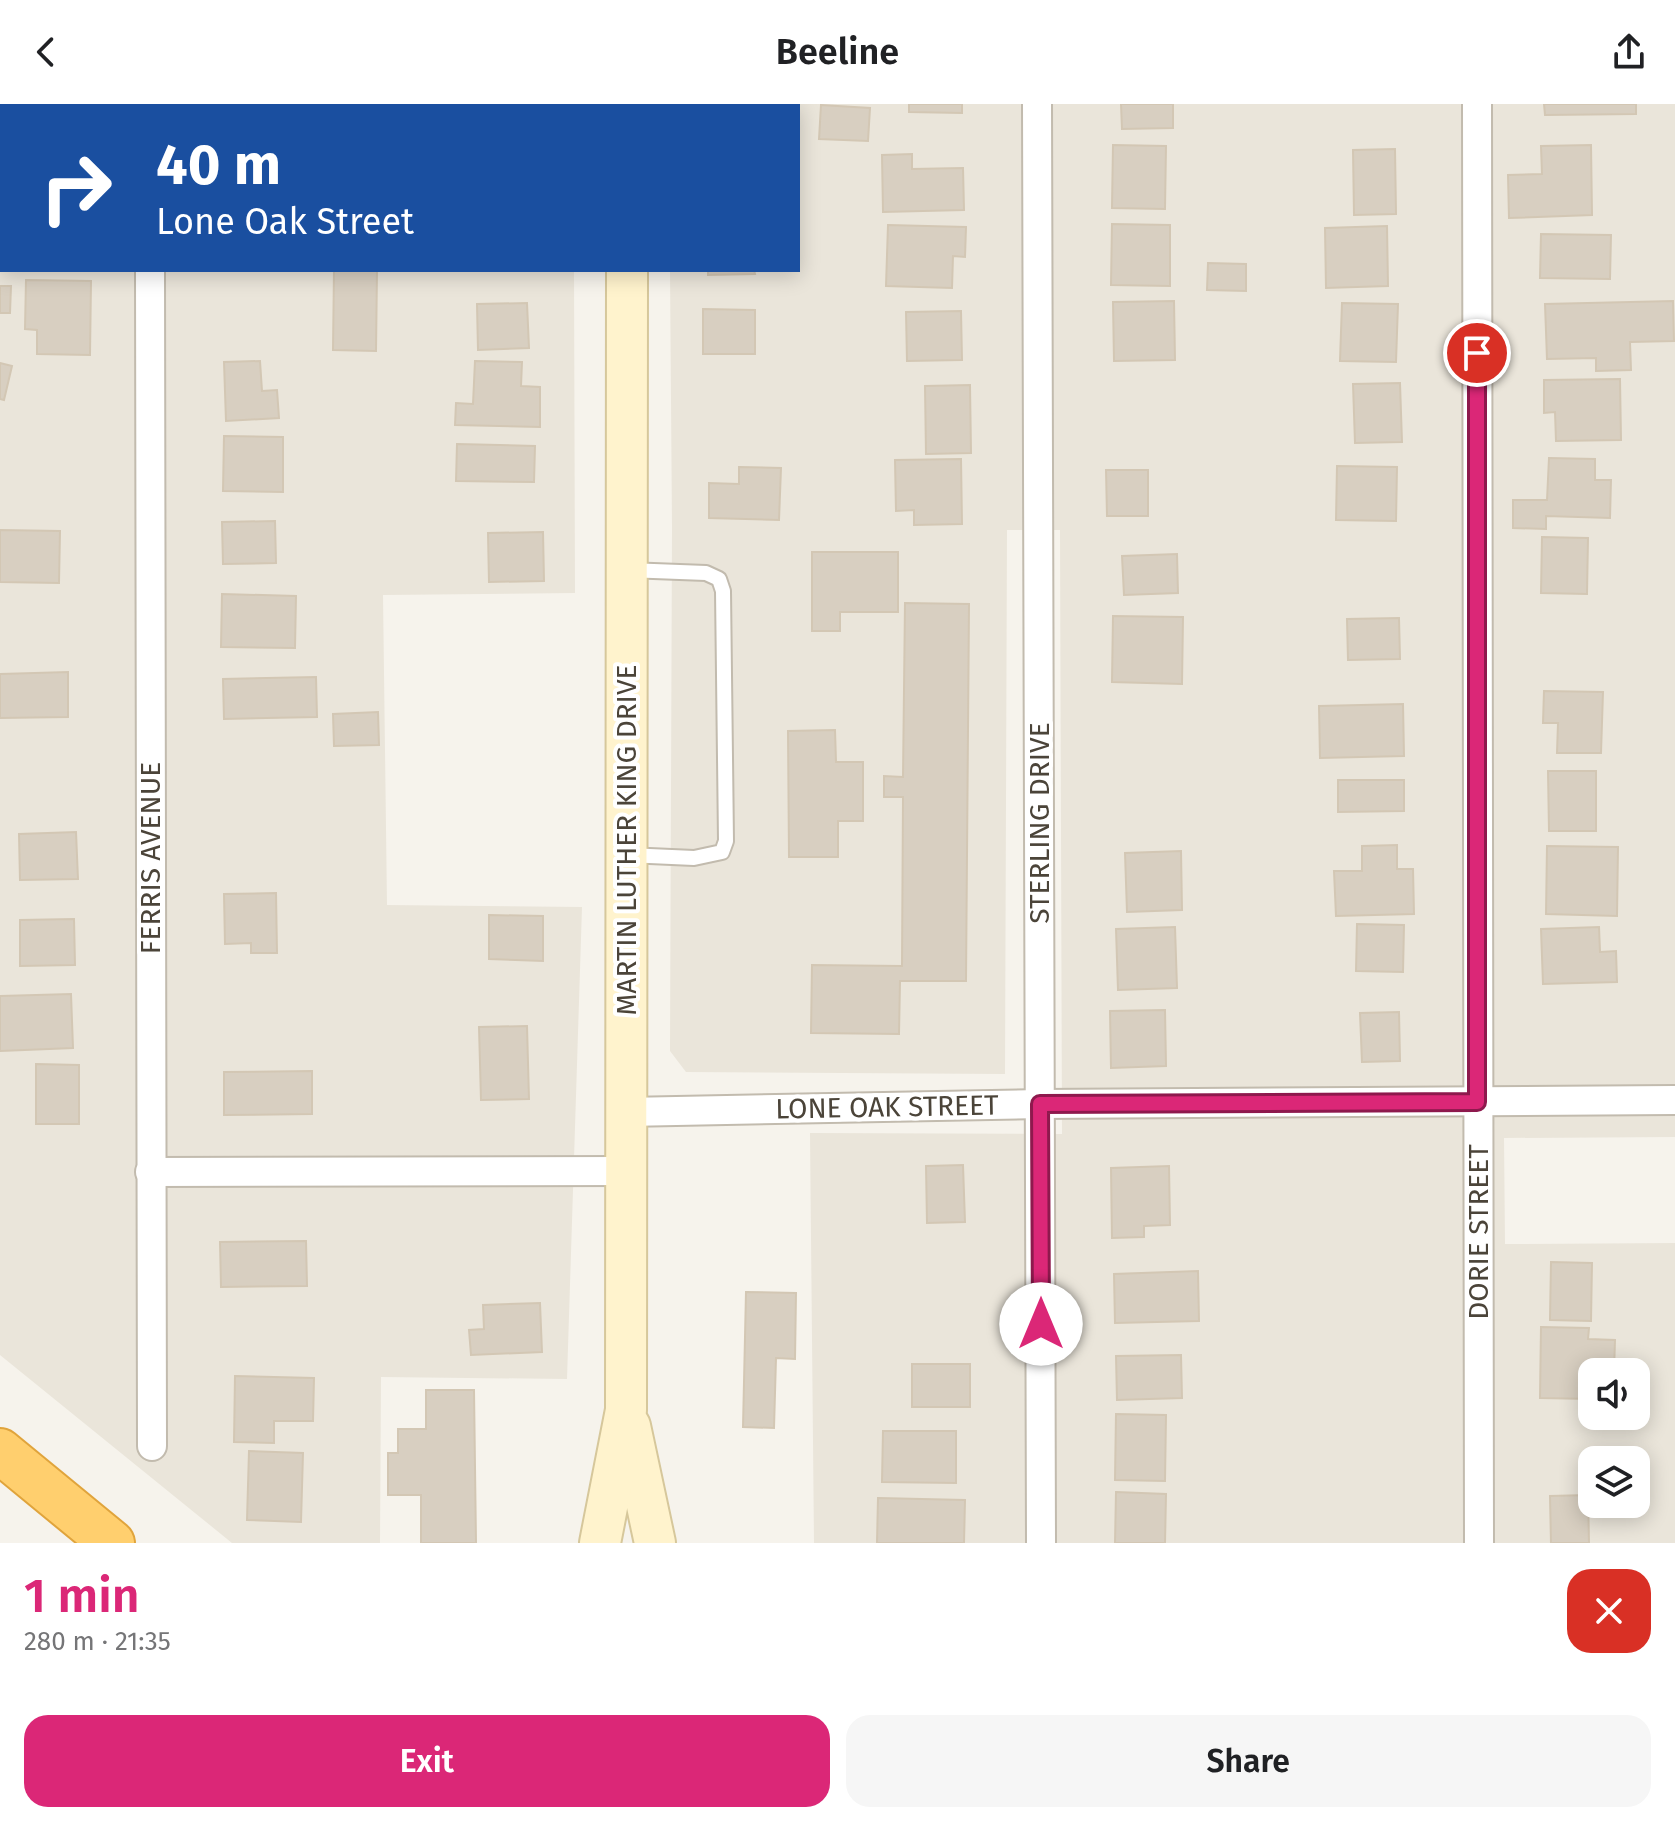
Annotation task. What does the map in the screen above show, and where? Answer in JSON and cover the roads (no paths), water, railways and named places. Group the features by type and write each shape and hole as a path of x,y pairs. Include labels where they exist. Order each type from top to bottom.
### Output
{"highway":[{"path":"0,1451 112,1543"}],"main road":[{"name":"MARTIN LUTHER KING DRIVE","path":"600,1543 626,1410 627,272"},
{"name":"MARTIN LUTHER KING DRIVE","path":"626,1410 655,1543"}],"street":[{"name":"STERLING DRIVE","path":"1037,104 1041,1543"},
{"name":"DORIE STREET","path":"1477,104 1479,1543"},
{"name":"FERRIS AVENUE","path":"150,272 152,1446"},
{"name":"LONE OAK STREET","path":"626,1112 1040,1104 1675,1100"},
{"path":"150,1172 627,1171"}],"lane":[{"path":"626,855 694,858 722,852 726,841 723,591 719,579 706,573 627,570"}]}
